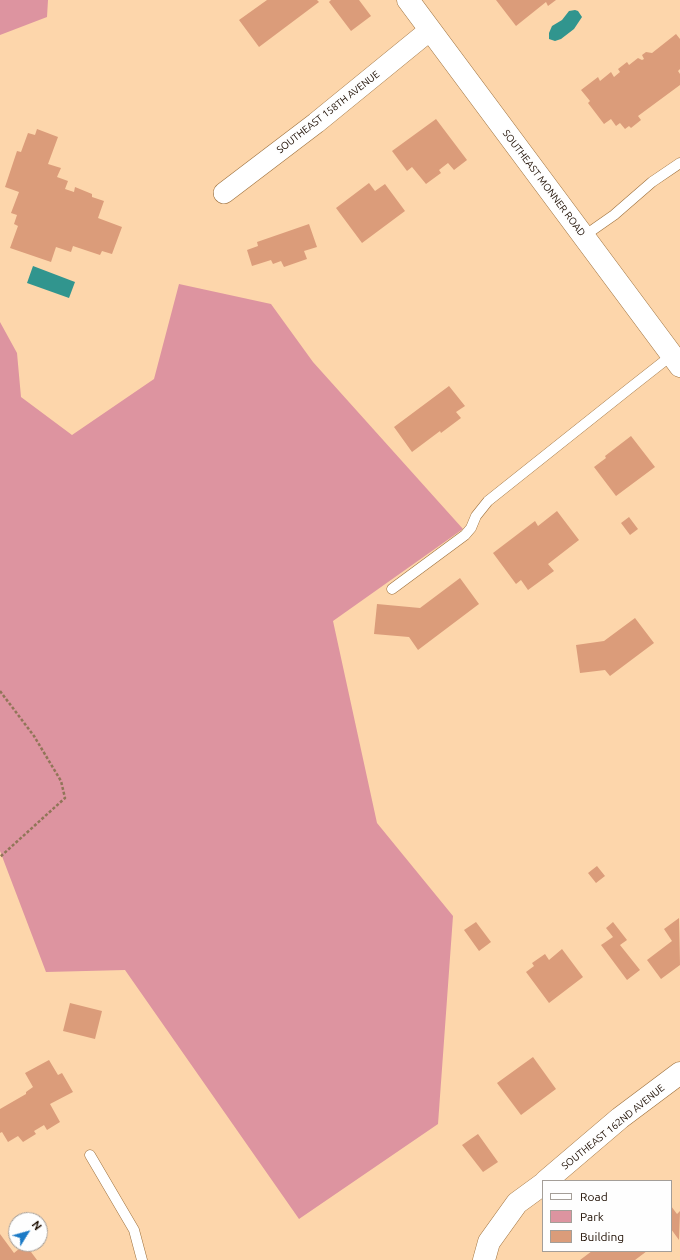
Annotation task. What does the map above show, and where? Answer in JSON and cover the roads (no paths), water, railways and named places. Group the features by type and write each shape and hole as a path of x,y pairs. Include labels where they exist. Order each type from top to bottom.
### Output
{"street":[{"name":"SOUTHEAST MONNER ROAD","path":"408,0 676,361"},
{"name":"SOUTHEAST 158TH AVENUE","path":"224,193 316,123 430,30"},
{"name":"SOUTHEAST 162ND AVENUE","path":"547,1180 620,1118 680,1073"},
{"path":"484,1260 489,1242 517,1203 542,1185"}],"lane":[{"path":"584,236 614,215 652,182 680,163"},
{"path":"392,589 465,535 471,528 476,516 488,501 630,388 676,361"},
{"path":"90,1156 134,1230 142,1260"}],"water":[{"path":"569,11 578,11 582,17 574,29 561,39 555,41 549,39 549,33 552,26 562,20"},
{"path":"33,266 75,282 69,298 27,283"}]}
